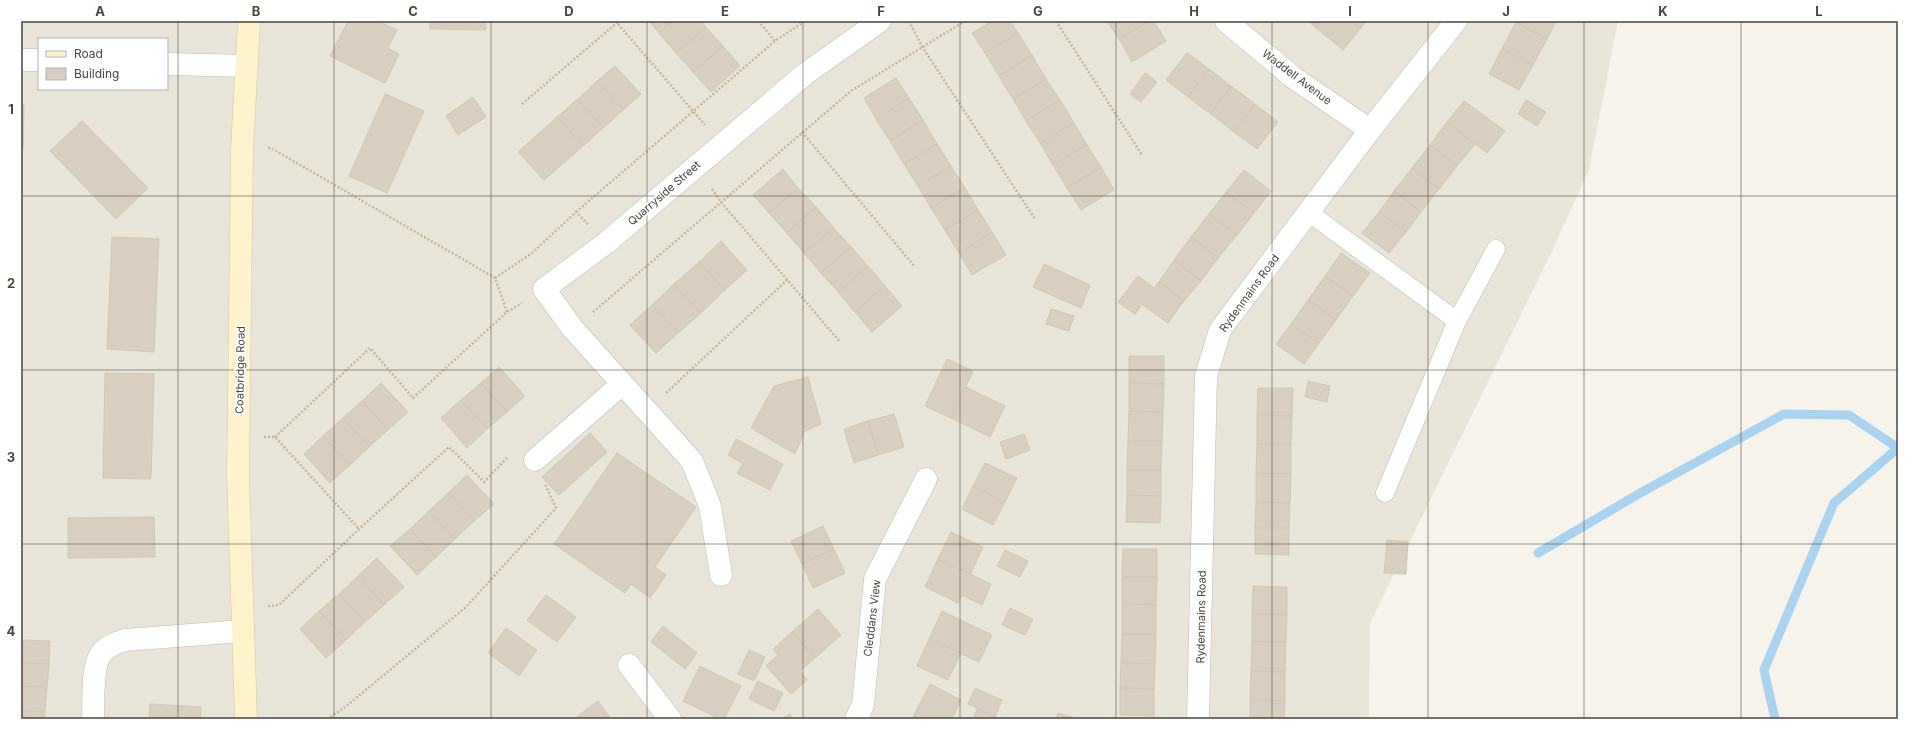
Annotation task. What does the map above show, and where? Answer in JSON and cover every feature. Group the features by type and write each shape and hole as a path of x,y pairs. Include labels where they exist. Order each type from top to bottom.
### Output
{"main road":[{"name":"Coatbridge Road","path":"246,719 238,475 242,149 248,66 249,21"}],"street":[{"name":"Quarryside Street","path":"544,289 606,243 805,74 880,21"},
{"name":"Waddell Avenue","path":"1226,21 1294,78 1370,130"},
{"name":"Rydenmains Road","path":"1198,719 1206,376 1220,330 1370,130 1456,21"},
{"path":"21,60 38,60"},
{"path":"168,64 248,66"},
{"path":"544,289 573,329 692,461 710,506 721,575"},
{"path":"535,460 622,384"},
{"name":"Cleddans View","path":"856,719 862,704 875,579 926,479"},
{"path":"93,719 96,662 102,653 111,646 125,640 243,631"},
{"path":"629,665 670,719"}],"lane":[{"path":"1308,212 1457,321"},
{"path":"1385,493 1457,321 1496,249"}],"path":[{"path":"758,21 775,41"},
{"path":"494,278 532,253 576,212 775,41 805,21"},
{"path":"909,21 923,48 1035,219"},
{"path":"573,329 851,91 965,21"},
{"path":"1056,21 1142,155"},
{"path":"522,104 618,23 721,144"},
{"path":"802,132 915,266"},
{"path":"242,149 271,148 494,278 507,312"},
{"path":"714,192 840,342"},
{"path":"576,212 606,243"},
{"path":"645,409 665,394 788,280"},
{"path":"270,437 275,437 370,348 413,398 507,312 544,289"},
{"path":"275,437 359,529"},
{"path":"269,606 279,605 359,529 449,447 484,482 514,451 535,460 556,508 466,607 344,708 327,719"}],"shaded area":[{"path":"21,21 1618,21 1589,170 1552,251 1370,623 1369,719 21,719"}],"building":[{"path":"348,21 378,21 397,30 388,48 399,54 385,83 330,56"},
{"path":"430,21 486,21 486,30 430,29"},
{"path":"649,21 673,21 659,33"},
{"path":"673,21 701,21 706,27 676,53 659,33"},
{"path":"992,21 1010,21 1018,33 985,53 972,33"},
{"path":"1107,21 1149,21 1119,39"},
{"path":"1149,21 1154,21 1166,41 1132,62 1119,39"},
{"path":"1308,21 1320,21 1315,27"},
{"path":"1320,21 1363,21 1365,23 1343,50 1315,27"},
{"path":"1556,21 1547,39 1516,22"},
{"path":"1516,22 1547,39 1533,65 1502,49"},
{"path":"706,27 723,46 693,72 676,53"},
{"path":"1018,33 1032,55 999,76 985,53"},
{"path":"723,46 740,66 711,92 693,72"},
{"path":"1502,49 1533,65 1519,90 1489,74"},
{"path":"1187,53 1209,69 1188,97 1166,80"},
{"path":"1032,55 1046,79 1013,99 999,76"},
{"path":"615,66 641,94 623,110 597,81"},
{"path":"1209,69 1231,86 1211,114 1188,97"},
{"path":"1145,73 1157,82 1141,102 1130,94"},
{"path":"896,78 909,98 876,119 864,98"},
{"path":"1046,79 1060,100 1026,121 1013,99"},
{"path":"597,81 623,110 603,128 578,99"},
{"path":"1231,86 1255,104 1234,132 1211,114"},
{"path":"385,94 424,111 387,193 349,176"},
{"path":"473,97 486,117 458,135 446,116"},
{"path":"909,98 923,120 890,141 876,119"},
{"path":"578,99 603,128 583,146 557,117"},
{"path":"1060,100 1074,123 1040,143 1026,121"},
{"path":"1526,100 1546,112 1537,126 1518,114"},
{"path":"1464,101 1505,131 1487,153 1447,122"},
{"path":"1255,104 1278,122 1257,149 1234,132"},
{"path":"21,105 24,105 23,149 21,149"},
{"path":"557,117 583,146 544,180 518,152"},
{"path":"923,120 937,144 904,164 890,141"},
{"path":"82,121 148,188 116,219 50,151"},
{"path":"1447,122 1475,144 1457,166 1430,145"},
{"path":"1074,123 1087,145 1053,165 1040,143"},
{"path":"937,144 951,166 918,186 904,164"},
{"path":"1087,145 1101,167 1067,188 1053,165"},
{"path":"1430,145 1457,166 1439,189 1412,168"},
{"path":"951,166 965,188 931,208 918,186"},
{"path":"1101,167 1114,190 1081,210 1067,188"},
{"path":"1412,168 1439,189 1421,212 1394,191"},
{"path":"783,169 798,188 769,213 753,195"},
{"path":"1244,170 1271,191 1254,213 1226,192"},
{"path":"798,188 816,207 787,233 769,213"},
{"path":"965,188 978,210 945,230 931,208"},
{"path":"1394,191 1421,212 1406,232 1379,212"},
{"path":"1226,192 1254,213 1237,235 1209,214"},
{"path":"816,207 834,228 804,253 787,233"},
{"path":"978,210 992,232 959,253 945,230"},
{"path":"1379,212 1406,232 1389,253 1362,233"},
{"path":"1209,214 1237,235 1218,258 1191,237"},
{"path":"834,228 851,247 821,273 804,253"},
{"path":"992,232 1006,255 972,275 959,253"},
{"path":"112,237 159,239 154,352 107,349"},
{"path":"1191,237 1218,258 1201,281 1174,260"},
{"path":"721,241 747,270 725,290 699,262"},
{"path":"851,247 868,266 838,292 821,273"},
{"path":"1341,253 1370,273 1353,296 1325,276"},
{"path":"1174,260 1201,281 1184,301 1159,282"},
{"path":"699,262 725,290 701,313 674,284"},
{"path":"1044,264 1090,285 1081,308 1033,287"},
{"path":"868,266 885,286 855,312 838,292"},
{"path":"1138,276 1154,288 1159,282 1184,301 1168,323 1142,304 1135,314 1118,302"},
{"path":"1325,276 1353,296 1336,320 1308,300"},
{"path":"674,284 701,313 678,333 652,305"},
{"path":"885,286 902,306 872,332 855,312"},
{"path":"1308,300 1336,320 1319,343 1291,324"},
{"path":"652,305 678,333 656,353 630,325"},
{"path":"1051,309 1074,316 1069,331 1046,324"},
{"path":"1291,324 1319,343 1304,364 1276,344"},
{"path":"1129,356 1164,356 1164,384 1129,383"},
{"path":"947,359 973,371 951,418 925,406"},
{"path":"499,367 525,396 507,412 481,383"},
{"path":"105,373 154,374 151,479 103,478"},
{"path":"808,377 821,424 805,431 795,454 751,428 774,386"},
{"path":"1308,381 1330,386 1327,402 1305,397"},
{"path":"381,383 408,412 388,430 362,401"},
{"path":"481,383 507,412 487,429 461,400"},
{"path":"1129,383 1164,384 1163,412 1129,411"},
{"path":"966,387 1005,406 990,437 951,418"},
{"path":"1258,388 1293,388 1292,416 1257,415"},
{"path":"461,400 487,429 467,448 441,418"},
{"path":"362,401 388,430 369,447 343,418"},
{"path":"1129,411 1163,412 1162,441 1128,441"},
{"path":"894,414 904,447 878,455 868,421"},
{"path":"1257,415 1292,416 1291,444 1257,444"},
{"path":"343,418 369,447 350,465 323,436"},
{"path":"868,421 878,455 854,463 844,429"},
{"path":"590,433 607,452 559,495 542,477"},
{"path":"1024,434 1030,450 1006,459 1000,442"},
{"path":"323,436 350,465 330,483 304,454"},
{"path":"736,439 783,464 770,490 737,473 743,464 728,455"},
{"path":"1128,441 1162,441 1161,470 1127,470"},
{"path":"1257,444 1291,444 1291,474 1256,473"},
{"path":"617,453 696,507 655,567 666,575 650,598 631,584 625,593 554,544"},
{"path":"985,463 1017,478 1005,502 973,486"},
{"path":"1127,470 1161,470 1161,496 1127,495"},
{"path":"1256,473 1291,474 1290,503 1256,502"},
{"path":"467,475 494,504 474,521 448,493"},
{"path":"973,486 1005,502 993,525 962,509"},
{"path":"448,493 474,521 455,539 429,511"},
{"path":"1127,495 1161,496 1160,523 1126,522"},
{"path":"1256,502 1290,503 1289,528 1255,528"},
{"path":"429,511 455,539 436,557 410,529"},
{"path":"154,517 155,557 68,558 68,518"},
{"path":"823,526 834,549 802,564 791,541"},
{"path":"1255,528 1289,528 1289,555 1255,554"},
{"path":"410,529 436,557 417,575 390,546"},
{"path":"951,532 983,547 970,575 938,559"},
{"path":"1387,540 1408,542 1406,574 1384,573"},
{"path":"834,549 845,573 813,588 802,564"},
{"path":"1123,549 1157,549 1157,577 1122,577"},
{"path":"1005,550 1028,561 1020,577 997,566"},
{"path":"377,558 404,587 384,605 358,576"},
{"path":"938,559 991,584 982,605 962,595 958,603 925,587"},
{"path":"358,576 384,605 365,622 339,594"},
{"path":"1122,577 1157,577 1156,605 1122,604"},
{"path":"1253,586 1287,587 1287,614 1252,614"},
{"path":"339,594 365,622 346,640 319,611"},
{"path":"546,595 576,617 557,642 527,620"},
{"path":"1122,604 1156,605 1156,635 1122,634"},
{"path":"1010,608 1033,619 1025,635 1002,625"},
{"path":"818,609 841,635 815,658 792,632"},
{"path":"319,611 346,640 326,658 300,629"},
{"path":"942,611 992,635 979,662 929,639"},
{"path":"1252,614 1287,614 1286,642 1252,642"},
{"path":"663,626 697,653 685,669 651,642"},
{"path":"506,628 537,650 519,676 488,653"},
{"path":"792,632 815,658 800,671 807,680 791,694 766,666 778,655 773,649"},
{"path":"1122,634 1156,635 1155,664 1121,663"},
{"path":"929,639 961,653 948,680 917,666"},
{"path":"21,640 50,641 49,664 21,663"},
{"path":"1252,642 1286,642 1285,672 1251,671"},
{"path":"749,650 765,657 754,681 738,674"},
{"path":"21,663 49,664 47,687 21,686"},
{"path":"1121,663 1155,664 1154,689 1120,688"},
{"path":"700,666 741,686 724,719 720,719 683,701"},
{"path":"1251,671 1285,672 1285,701 1250,700"},
{"path":"758,681 783,693 774,711 749,699"},
{"path":"930,684 961,700 952,719 921,719 914,715"},
{"path":"21,686 47,687 45,712 21,711"},
{"path":"975,688 1002,700 995,717 968,704"},
{"path":"1120,688 1154,689 1154,716 1120,715"},
{"path":"1250,700 1285,701 1284,719 1250,719"},
{"path":"598,701 611,719 574,719"},
{"path":"150,704 201,707 200,719 149,719"},
{"path":"977,709 995,717 1001,719 973,719"},
{"path":"21,711 45,712 45,719 21,719"},
{"path":"1058,713 1079,719 1056,719"},
{"path":"790,714 792,719 781,719"},
{"path":"914,715 921,719 912,719"}],"waterway":[{"path":"1538,553 1642,492 1784,414 1849,415 1898,448"},
{"path":"1775,719 1764,670 1834,503 1898,448"}]}
